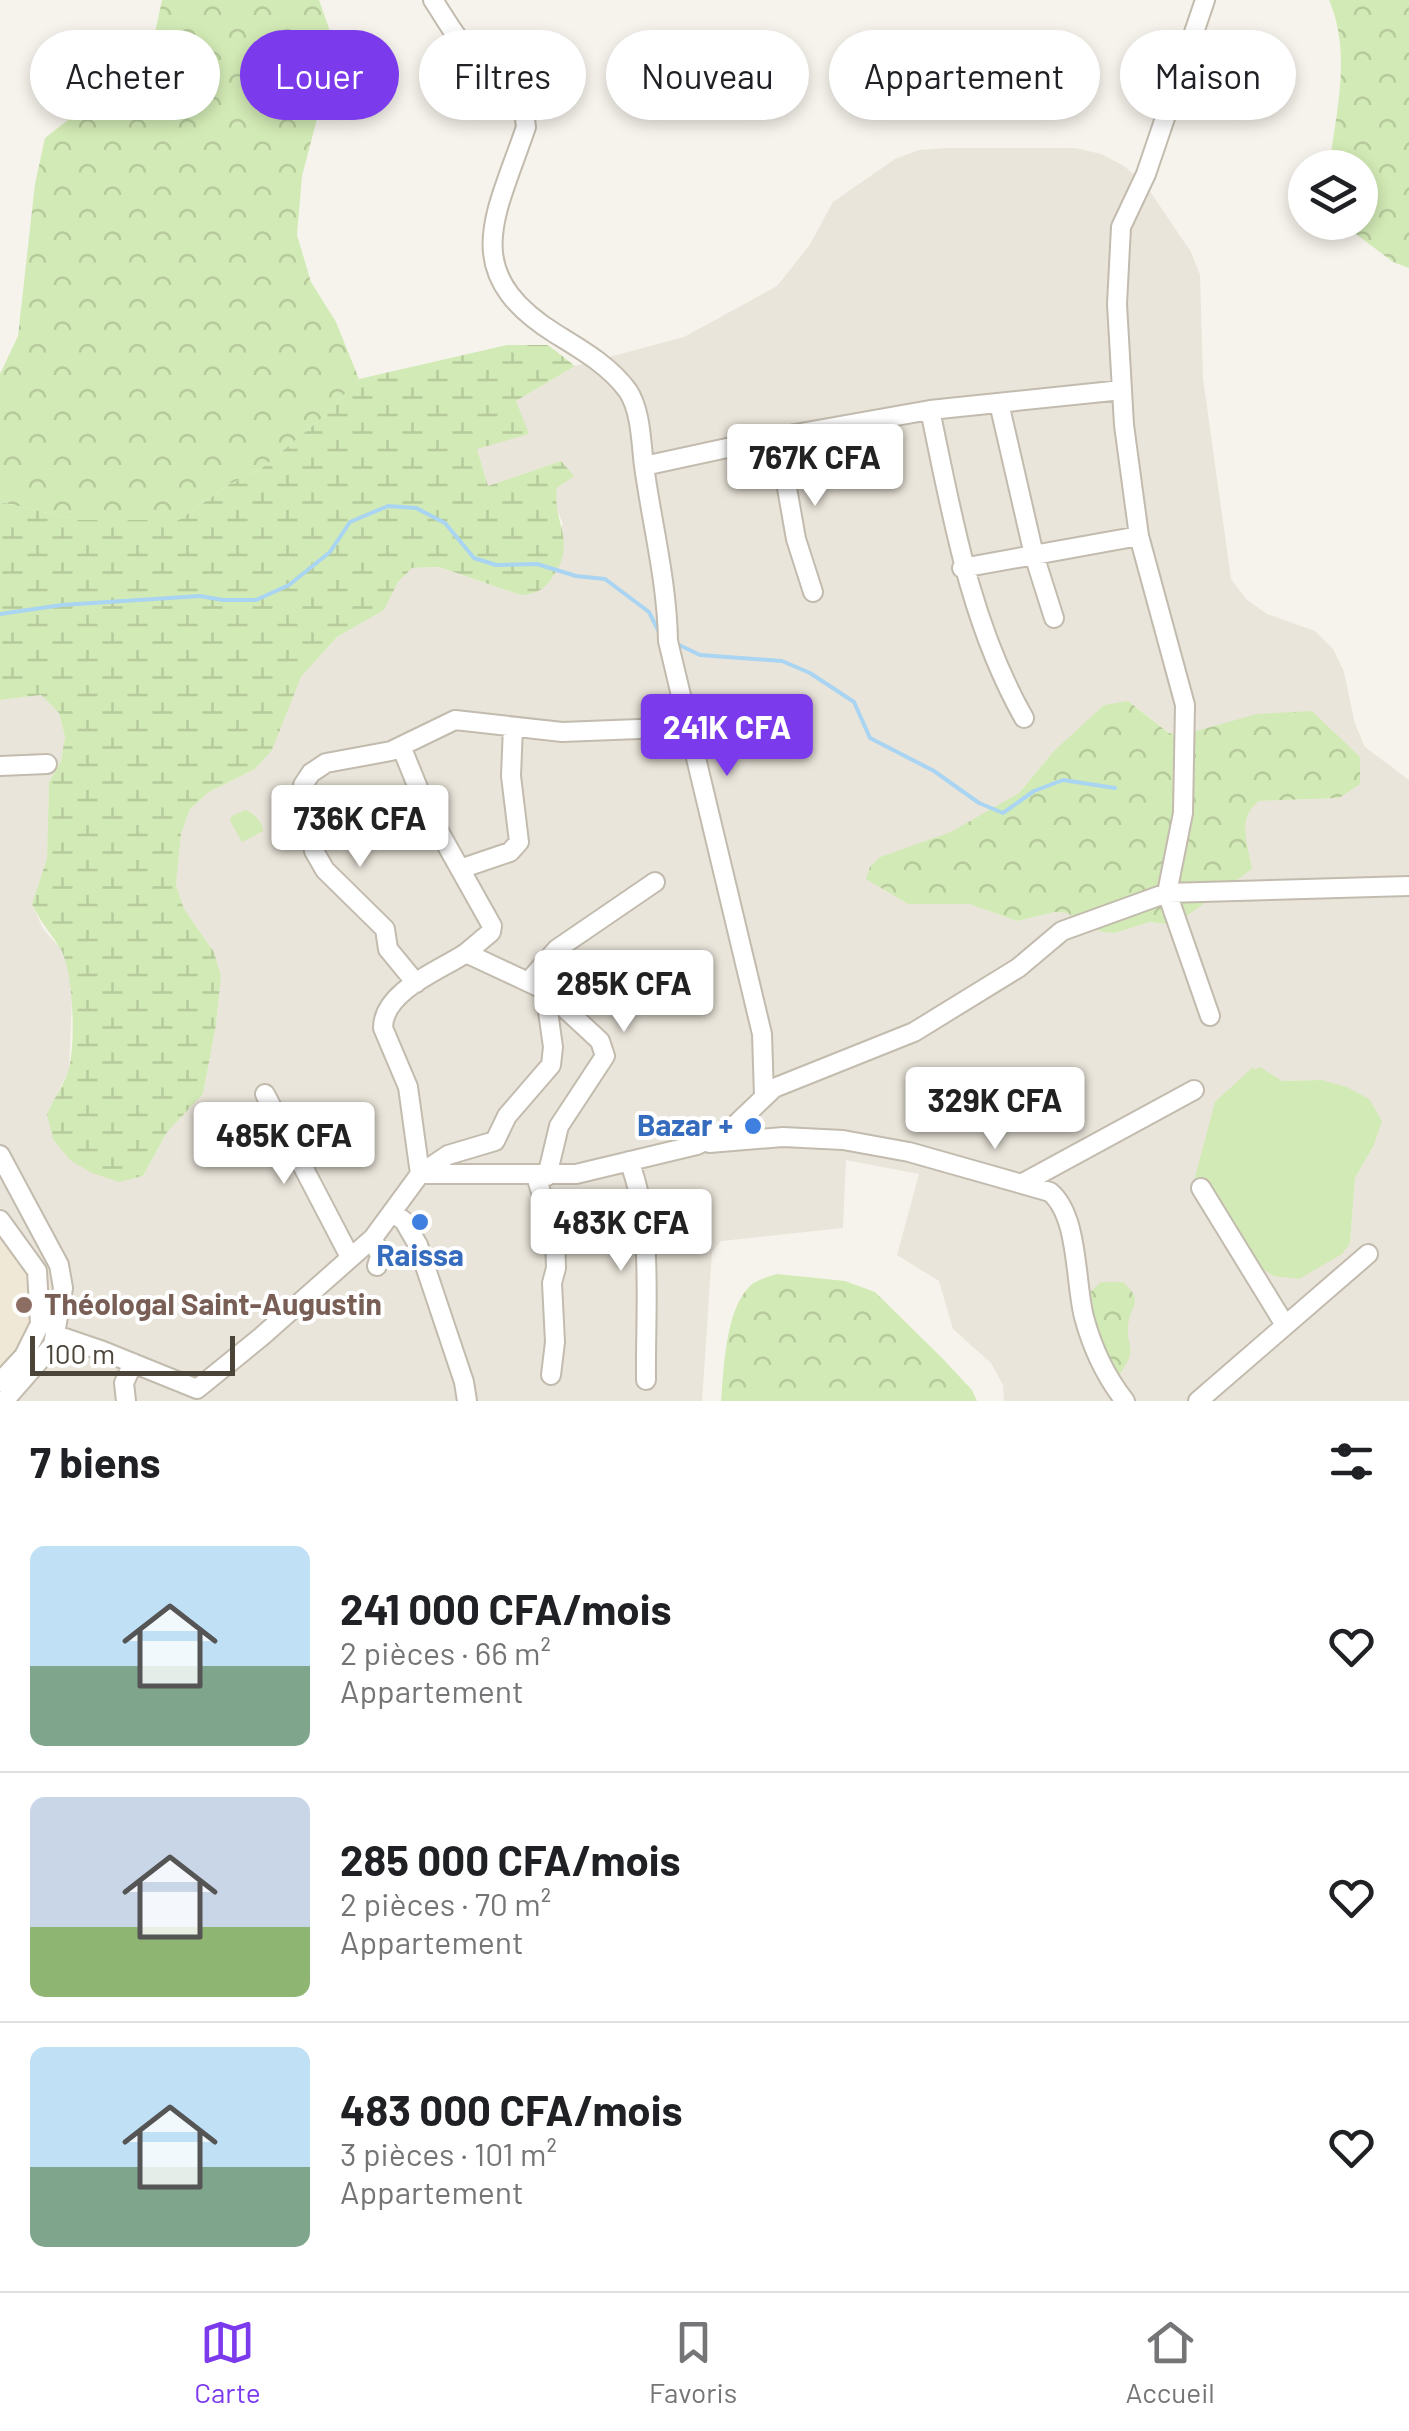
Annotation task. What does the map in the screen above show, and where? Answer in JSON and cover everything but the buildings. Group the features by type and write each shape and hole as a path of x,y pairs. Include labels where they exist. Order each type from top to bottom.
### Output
{"street":[{"path":"433,0 466,48 508,85 526,116 526,128 491,230 493,263 518,305 601,364 630,395 640,432 667,602 668,640 762,1034 764,1096"},
{"path":"1205,0 1146,174 1121,227 1117,304 1122,390 1139,536 1185,705 1183,813 1167,893 1210,1016"},
{"path":"644,466 778,436 930,410 1122,390"},
{"path":"998,403 1034,555 1054,618"},
{"path":"930,410 962,568 1010,694 1024,718"},
{"path":"778,436 796,540 813,592"},
{"path":"962,568 1139,536"},
{"path":"416,983 388,948 385,929 372,912 325,870 314,851 303,784 311,772 326,763 380,754 454,720 562,732 690,727"},
{"path":"460,869 510,852 519,842 511,776 514,727"},
{"path":"401,746 427,810 492,926 492,932 466,953 416,983 386,1011 383,1019 383,1028 408,1087 420,1174"},
{"path":"0,766 47,764"},
{"path":"56,1336 133,1362 194,1395 372,1238 420,1174 448,1155 494,1141 507,1116 547,1072 553,1058 537,986 556,950 655,882"},
{"path":"697,1144 734,1126 764,1096 787,1082 914,1032 1018,968 1062,931 1167,893 1409,886"},
{"path":"466,953 537,986 600,1040 605,1056 558,1126 542,1176 556,1237 556,1268 546,1286 554,1342 551,1375"},
{"path":"378,1070 396,1061"},
{"path":"1023,1184 1194,1090"},
{"path":"266,1094 350,1257"},
{"path":"420,1174 576,1174 697,1144 798,1136 908,1152 1050,1192 1061,1204 1076,1262 1084,1320 1098,1356 1125,1401"},
{"path":"0,1155 59,1265 63,1288 56,1336 48,1354 4,1401"},
{"path":"630,1161 638,1190 644,1243 646,1380"},
{"path":"1202,1188 1285,1326"},
{"path":"392,1212 404,1221 418,1245 467,1401"},
{"path":"0,1220 37,1271 40,1324 24,1356 0,1382"},
{"path":"372,1238 380,1256 377,1266"},
{"path":"1198,1401 1368,1254"},
{"path":"126,1401 124,1383 133,1362"}],"shaded area":[{"path":"1075,148 1101,154 1124,166 1145,184 1191,252 1200,275 1203,378 1231,579 1246,599 1267,614 1315,631 1333,649 1344,672 1355,724 1365,747 1409,780 1409,1401 1004,1401 1003,1385 991,1363 953,1329 939,1281 897,1255 919,1174 846,1160 843,1228 721,1241 712,1252 702,1401 0,1401 0,700 41,695 59,713 65,737 61,761 49,782 47,858 32,904 70,971 72,998 69,1070 47,1114 143,1176 167,1132 203,1094 216,1025 221,976 214,952 184,909 176,885 181,834 190,809 209,792 255,769 272,749 301,677 337,637 384,610 398,582 412,568 438,567 520,595 563,524 555,505 557,488 573,476 561,461 488,486 477,449 516,401 575,366 684,337 777,286 809,246 833,202 895,159 919,150","holes":["1128,701 1170,733 1339,798 1259,801 1249,809 1174,925 1150,922 1115,933 1080,924 1068,913 1055,912 1017,921 969,904 880,857 951,833 1019,793 1054,751","1321,1080 1374,1145 1355,1178 1350,1243 1263,1269 1229,1214 1200,1190 1282,1081"]},
{"name":"Théologal Saint-Augustin","path":"0,1206 51,1286 47,1323 0,1390"}],"green space":[{"path":"162,0 319,0 330,30 240,30 240,120 317,120 302,176 297,235 311,282 336,322 359,379 323,417 261,469 230,484 179,520 79,520 0,502 0,374 18,336 35,184 45,138 68,120 220,120 220,30 156,30"},
{"path":"1329,0 1409,0 1409,268 1393,262 1364,240 1378,240 1378,150 1331,150 1341,62 1336,20"},
{"path":"507,345 548,345 575,366 516,401 529,434 477,449 488,486 561,461 574,476 557,488 564,541 561,563 544,587 520,595 439,567 412,568 398,582 384,610 337,637 301,677 272,750 255,769 209,792 190,809 181,834 176,885 184,909 214,952 221,976 203,1094 167,1132 143,1176 119,1182 92,1173 70,1160 53,1139 47,1114 68,1072 72,1010 69,975 61,950 32,904 47,858 49,782 61,761 65,737 59,713 41,695 0,700 0,502 79,520 179,520 230,484 261,469 323,417 359,379"},
{"path":"1128,701 1169,733 1182,735 1257,714 1312,711 1360,757 1360,784 1339,798 1259,801 1246,823 1252,869 1174,925 1150,922 1115,933 1103,932 1080,924 1068,913 1055,912 1017,921 969,904 908,904 866,879 870,867 880,857 951,832 1019,793 1054,751 1104,705"},
{"path":"245,810 257,818 263,831 242,842 230,821"},
{"path":"1253,1067 1260,1067 1282,1081 1321,1080 1347,1087 1369,1099 1382,1121 1374,1145 1355,1178 1350,1243 1342,1254 1299,1279 1273,1276 1263,1269 1229,1214 1200,1190 1195,1177 1215,1102"},
{"path":"777,1274 845,1281 875,1292 972,1390 977,1401 721,1401 727,1341 735,1311 752,1285"},
{"path":"1101,1282 1123,1282 1135,1300 1128,1327 1129,1359 1120,1374 1109,1377 1084,1298"}],"waterway":[{"path":"0,614 62,605 200,596 256,600 289,585 330,552 350,522 388,506 416,508 445,523 474,558 496,565 537,564 576,576 605,579 649,612 661,636"},
{"path":"673,642 700,655 782,661 810,673 854,702 870,738 934,771 979,803 1003,813 1034,791 1063,780 1115,788"}],"place":[{"name":"Bazar +","path":"753,1126"},
{"name":"Raissa","path":"420,1222"},
{"name":"Théologal Saint-Augustin","path":"24,1305"}]}
